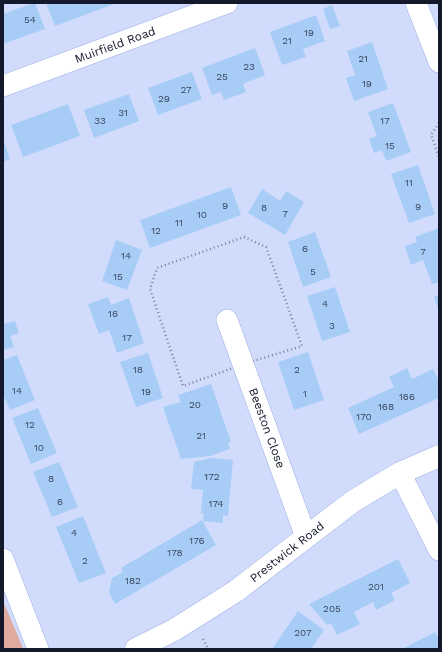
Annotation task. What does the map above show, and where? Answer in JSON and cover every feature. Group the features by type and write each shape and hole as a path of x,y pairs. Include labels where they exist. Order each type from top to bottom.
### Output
{"main road":[{"name":"Prestwick Road","path":"136,649 174,630 236,591 352,502 400,473 439,456"}],"street":[{"name":"Muirfield Road","path":"3,86 227,3"},
{"path":"416,3 439,62"},
{"name":"Beeston Close","path":"227,320 306,537"},
{"path":"400,473 439,550"},
{"path":"3,559 38,649"}],"path":[{"path":"439,123 431,135 439,157"}],"shaded area":[{"path":"3,601 23,648 22,649 3,649"}],"building":[{"path":"35,3 45,29 3,44 3,14"},
{"path":"46,3 117,3 55,26"},
{"path":"332,5 340,26 330,29 323,9"},
{"path":"316,15 325,41 303,49 306,57 282,65 270,32"},
{"path":"372,42 388,89 354,101 346,78 355,75 347,51"},
{"path":"255,48 265,75 243,84 246,92 224,100 221,92 212,95 202,68"},
{"path":"192,72 202,99 158,115 148,88"},
{"path":"129,94 139,121 94,138 84,110"},
{"path":"393,103 411,152 386,161 382,150 374,153 369,139 377,136 368,112"},
{"path":"68,104 80,136 23,157 11,125"},
{"path":"3,139 10,159 3,162"},
{"path":"418,165 435,214 409,223 391,174"},
{"path":"231,187 241,215 150,248 140,220"},
{"path":"262,189 280,201 286,191 304,202 285,235 248,213"},
{"path":"439,228 439,282 432,284 423,260 411,265 405,246 417,242 415,237"},
{"path":"315,232 331,277 303,287 288,242"},
{"path":"116,240 142,250 127,290 102,281"},
{"path":"335,287 350,332 322,341 307,296"},
{"path":"439,295 439,311 434,297"},
{"path":"108,297 111,305 129,298 144,343 117,353 109,330 99,334 88,304"},
{"path":"3,319 5,324 15,321 19,333 10,336 14,347 3,350"},
{"path":"308,352 324,400 294,410 278,362"},
{"path":"148,353 163,398 136,407 120,362"},
{"path":"17,355 35,400 10,410 3,394 3,360"},
{"path":"407,368 412,379 433,369 439,381 439,398 359,434 348,408 394,387 389,377"},
{"path":"211,384 231,442 228,443 230,449 210,456 181,459 163,407 181,402 178,395"},
{"path":"38,408 57,453 31,464 12,418"},
{"path":"212,458 233,460 228,516 223,515 223,523 203,521 204,514 201,513 203,490 191,489 194,462"},
{"path":"59,462 78,507 52,517 33,472"},
{"path":"83,516 106,573 79,583 56,527"},
{"path":"202,520 216,545 115,604 109,592 112,578 123,572 121,568"},
{"path":"398,559 410,583 391,593 395,600 376,610 373,602 354,612 360,624 337,635 331,623 327,625 309,604"},
{"path":"298,611 324,630 311,649 272,649"},
{"path":"435,632 439,639 439,649 402,649"}]}
